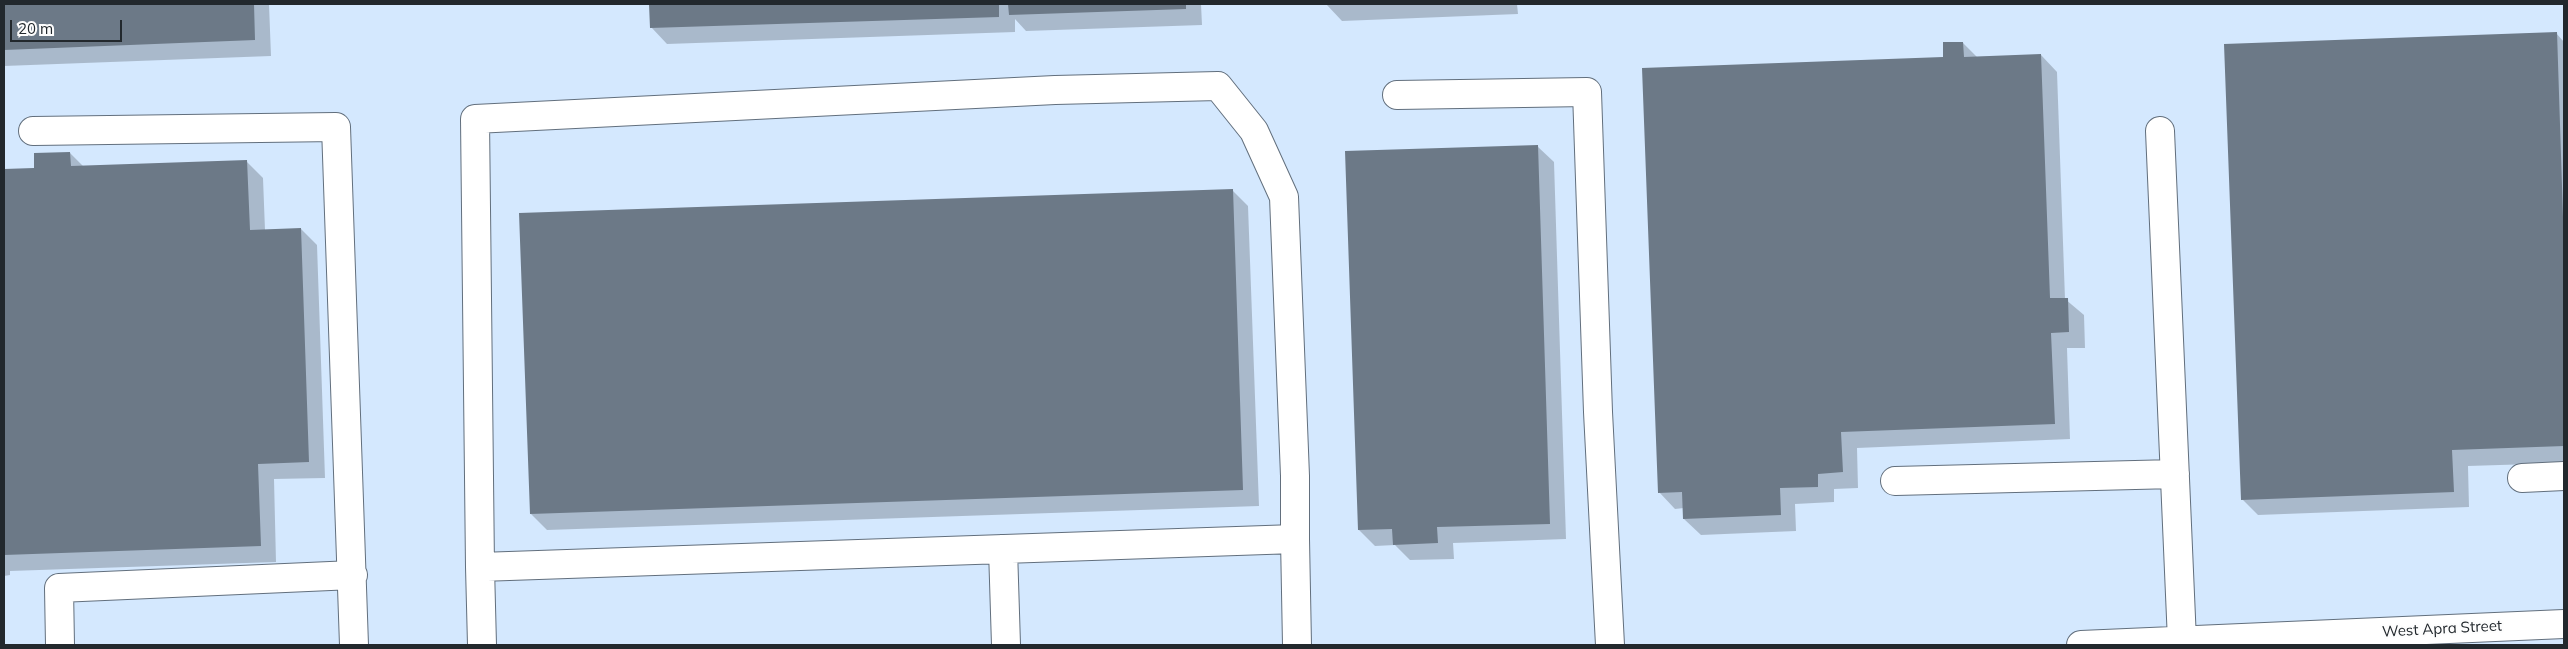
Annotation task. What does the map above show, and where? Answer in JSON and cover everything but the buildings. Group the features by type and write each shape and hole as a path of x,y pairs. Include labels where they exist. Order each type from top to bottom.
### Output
{"street":[{"path":"482,645 474,119 1055,90 1218,86 1254,132 1284,197 1295,476 1297,645"},
{"path":"1397,95 1587,92 1598,412 1610,645"},
{"path":"34,132 336,126 354,645"},
{"path":"2160,132 2182,641"},
{"path":"1895,481 2175,474"},
{"path":"2522,478 2564,476"},
{"path":"480,567 1295,538"},
{"path":"1003,548 1006,645"},
{"path":"60,645 59,588 353,575"},
{"name":"West Apra Street","path":"2081,645 2182,641 2222,642 2479,636 2564,624"}],"shaded area":[{"path":"4,4 2564,4 2564,645 4,645"}]}
